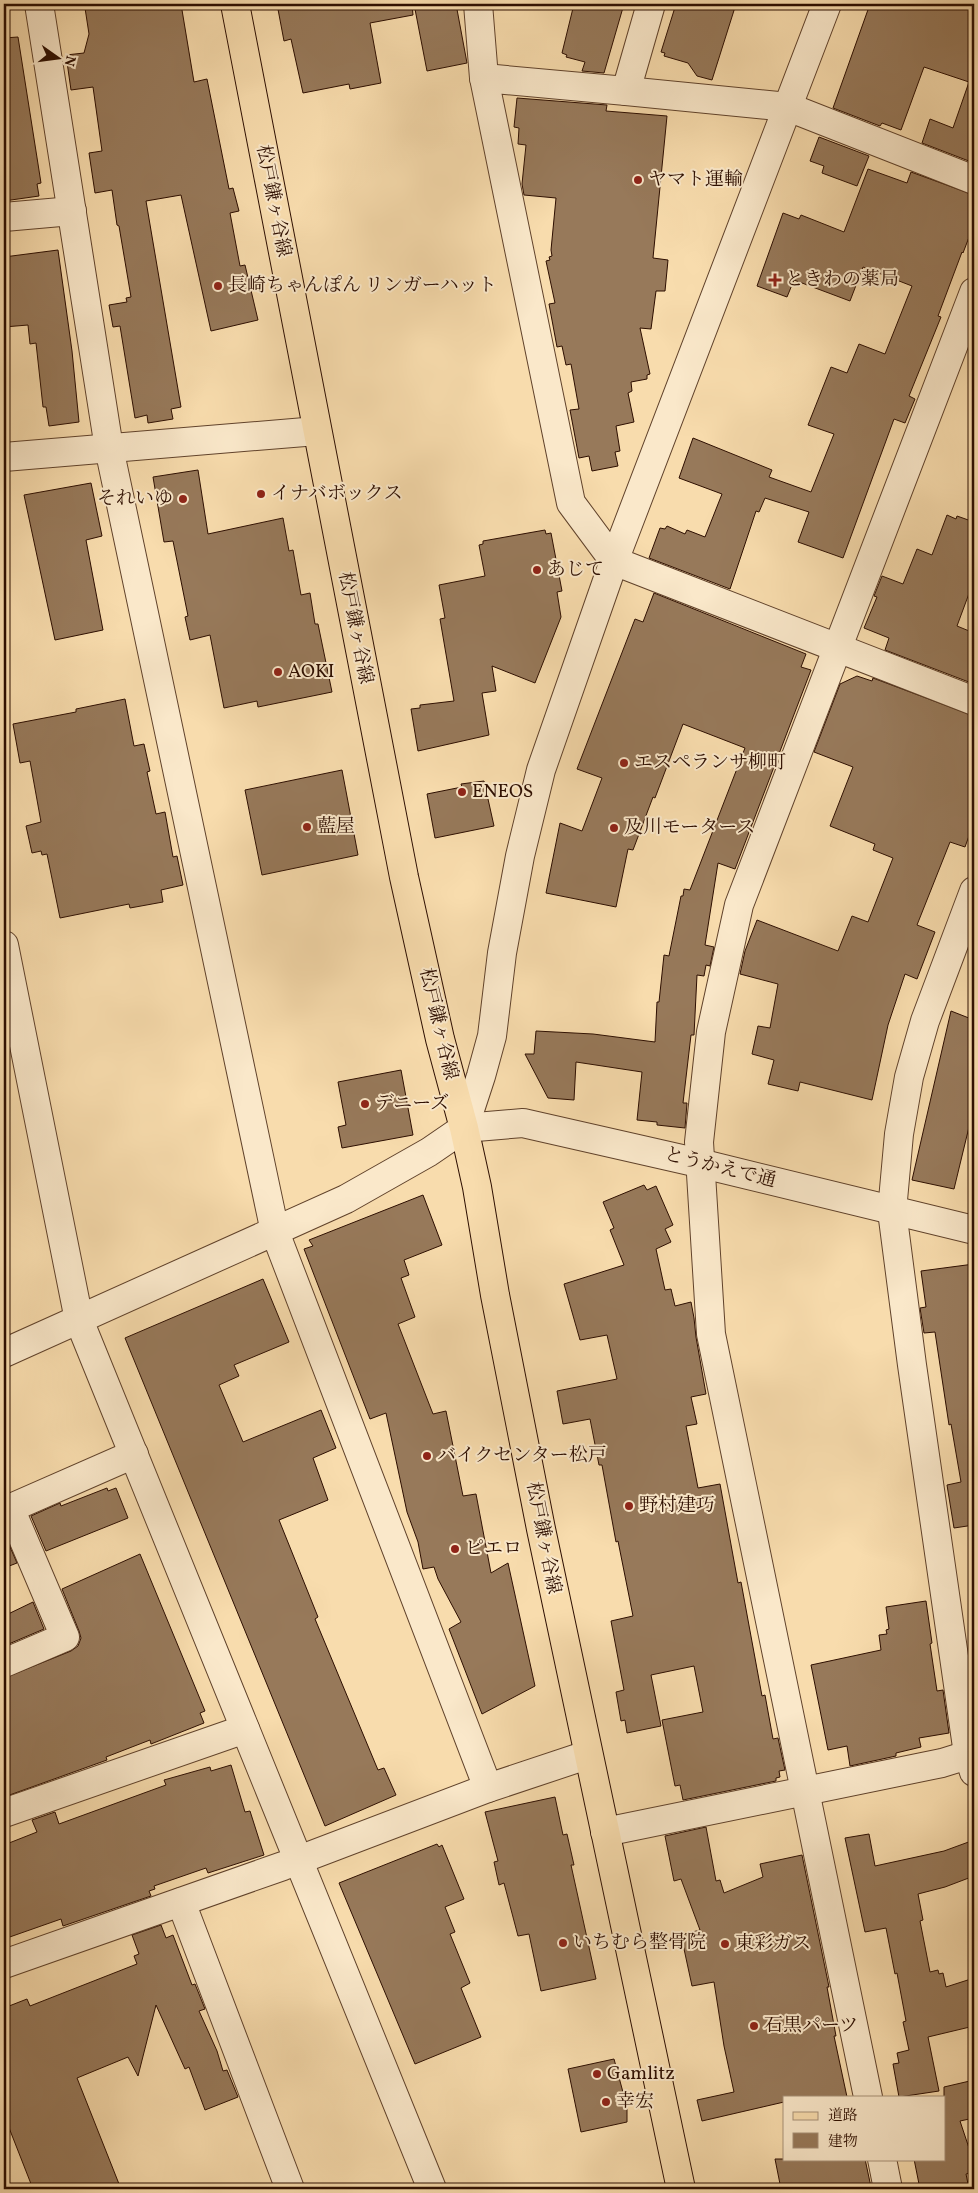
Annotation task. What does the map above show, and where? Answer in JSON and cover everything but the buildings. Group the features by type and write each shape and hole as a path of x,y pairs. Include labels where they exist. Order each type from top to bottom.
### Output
{"main road":[{"name":"松戸鎌ヶ谷線","path":"235,4 404,877 440,1039 464,1128 477,1187 496,1305 587,1755 681,2189"}],"street":[{"path":"39,4 109,448 275,1232 488,1788"},
{"path":"478,4 484,78 571,503 614,561 974,700"},
{"path":"626,91 651,4"},
{"path":"4,1353 346,1199 429,1152 464,1128 492,1036 502,953 520,856 540,770 614,561 827,4"},
{"path":"484,78 788,107 974,180"},
{"path":"4,217 72,211"},
{"path":"868,2096 711,1334 699,1142 710,1032 739,905 974,292"},
{"path":"4,457 317,431"},
{"path":"605,1832 942,1763 972,1760 912,1366 892,1211 898,1134 909,1077 925,1021 974,891"},
{"path":"4,945 79,1320 432,2189"},
{"name":"とうかえで通","path":"464,1128 523,1123 699,1162 974,1230"},
{"path":"4,1663 65,1637 7,1509 134,1454"},
{"path":"4,1813 245,1729"},
{"path":"4,1964 299,1860 488,1788 587,1755"},
{"path":"181,1902 290,2189"},
{"path":"882,2160 888,2189"}],"place":[{"name":"ヤマト運輸","path":"638,180"},
{"name":"ときわの薬局","path":"775,280"},
{"name":"長崎ちゃんぽん リンガーハット","path":"218,286"},
{"name":"イナバボックス","path":"261,494"},
{"name":"それいゆ","path":"183,499"},
{"name":"あじて","path":"537,570"},
{"name":"AOKI","path":"278,672"},
{"name":"エスペランサ柳町","path":"624,763"},
{"name":"ENEOS","path":"462,792"},
{"name":"藍屋","path":"307,827"},
{"name":"及川モータース","path":"614,828"},
{"name":"デニーズ","path":"365,1104"},
{"name":"バイクセンター松戸","path":"427,1456"},
{"name":"野村建巧","path":"629,1506"},
{"name":"ピエロ","path":"455,1549"},
{"name":"いちむら整骨院","path":"563,1943"},
{"name":"東彩ガス","path":"725,1944"},
{"name":"石黒パーツ","path":"754,2026"},
{"name":"Gamlitz","path":"597,2074"},
{"name":"幸宏","path":"606,2102"}]}
